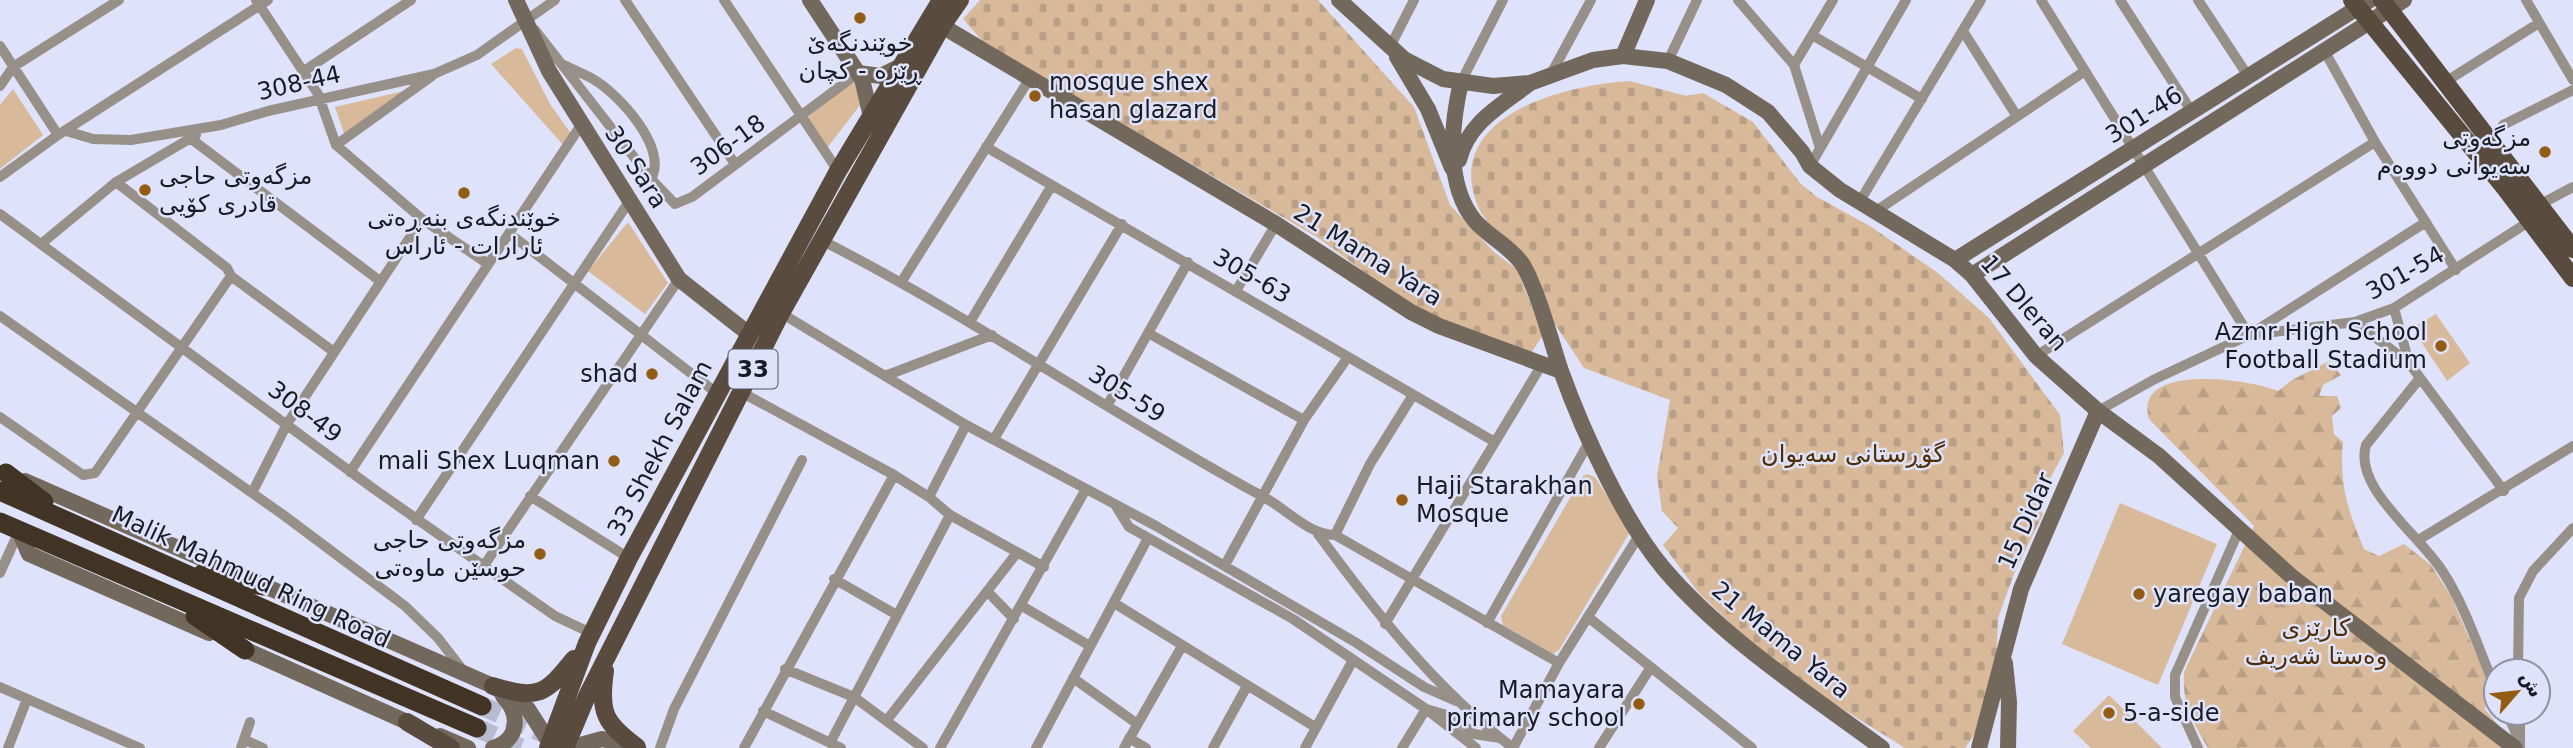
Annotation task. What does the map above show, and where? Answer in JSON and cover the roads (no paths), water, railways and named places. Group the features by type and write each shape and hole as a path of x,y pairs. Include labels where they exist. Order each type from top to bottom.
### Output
{"highway":[{"name":"Malik Mahmud Ring Road","path":"2,478 70,522 482,706"},
{"name":"Malik Mahmud Ring Road","path":"0,522 162,594 477,727"},
{"path":"171,567 263,586"},
{"path":"162,594 245,650"}],"main road":[{"name":"30 Sara","path":"516,0 550,71 581,125 679,279 749,334"},
{"path":"810,0 858,73 868,94 871,117"},
{"name":"33 Shekh Salam","path":"556,745 569,686 589,638 629,558 837,172 941,0"},
{"name":"33 Shekh Salam","path":"556,745 587,696 781,313 942,26 960,0"},
{"name":"17 Dleran","path":"1339,0 1404,59 1443,79 1493,86 1530,83 1594,60 1623,56 1668,61 1726,85 1768,112 1802,152 1810,166 1860,201 1955,260 1972,275 2036,356 2098,411 2159,456 2301,584 2519,747"},
{"path":"1623,56 1647,0"},
{"path":"2362,7 2392,3 2445,82 2573,249"},
{"path":"2362,7 2573,278"},
{"name":"301-46","path":"1955,260 2362,7"},
{"name":"301-46","path":"1972,275 2324,50 2362,7"},
{"name":"21 Mama Yara","path":"942,26 1276,224 1411,312 1541,366 1561,371 1589,442 1640,534 1664,568 1700,605 1756,654 1882,748"},
{"path":"1390,47 1428,109 1455,173 1465,207 1477,223 1523,266 1561,371"},
{"path":"858,73 881,76 901,66"},
{"path":"1455,173 1454,137 1461,82"},
{"path":"1455,173 1468,135 1481,120 1530,83"},
{"path":"845,196 837,172 861,169"},
{"name":"15 Didar","path":"1982,747 2021,589 2098,411"},
{"path":"2,478 263,586 493,686 528,695 544,691 555,683 589,638"},
{"path":"19,531 29,554 468,748"},
{"name":"15 Didar","path":"2004,651 2009,702 2008,748"},
{"path":"608,653 602,694 604,714 616,731 638,748"},
{"path":"493,686 528,709 556,745 601,739 638,748"},
{"path":"493,686 510,704 516,723 509,738 493,748"},
{"path":"407,722 451,748"},
{"path":"626,748 638,748"}],"street":[{"path":"0,86 13,67 119,0"},
{"path":"304,71 411,0"},
{"name":"308-44","path":"62,133 93,139 131,140 221,125 434,74 477,55 555,0"},
{"path":"625,0 735,164"},
{"path":"724,0 837,172"},
{"path":"1390,47 1414,0"},
{"path":"1461,82 1503,0"},
{"path":"1551,75 1591,0"},
{"path":"1668,61 1697,0"},
{"path":"1794,65 1833,0"},
{"path":"1810,166 1906,0"},
{"path":"1860,201 1982,0"},
{"path":"2041,0 2249,335 2426,222"},
{"path":"2120,0 2192,112"},
{"path":"2198,0 2248,76"},
{"path":"2526,0 2573,80"},
{"path":"1741,1 1794,65 1820,148"},
{"path":"0,177 62,133 262,2 320,101 336,145 422,219 488,264"},
{"name":"306-18","path":"527,19 652,179 675,204 692,197 803,117 858,73"},
{"path":"2445,82 2539,23"},
{"path":"1963,31 2016,115"},
{"path":"1812,35 1922,99"},
{"path":"0,46 62,133"},
{"path":"2324,50 2375,142 2456,270"},
{"path":"561,64 596,80 634,117 657,160 657,169 652,179"},
{"path":"1877,211 2085,71"},
{"path":"336,145 434,74"},
{"path":"902,281 1030,78"},
{"path":"2503,125 2573,90"},
{"path":"41,244 116,183 190,138 221,125"},
{"path":"350,472 581,125"},
{"path":"190,138 380,281"},
{"path":"2036,356 2375,142"},
{"name":"305-63","path":"986,147 1495,442"},
{"path":"116,183 227,268 232,276 334,352"},
{"path":"970,322 1052,185"},
{"path":"2539,205 2573,187"},
{"path":"416,520 629,200"},
{"name":"308-49","path":"0,214 416,520 589,638"},
{"path":"251,493 286,424 422,219"},
{"name":"301-54","path":"2098,411 2164,374 2249,335 2355,322 2394,308 2530,221"},
{"path":"994,439 1122,224"},
{"path":"1236,291 1276,224"},
{"path":"510,234 718,394"},
{"name":"305-59","path":"821,240 902,281 1188,457 1264,497 1318,534 1335,536 1559,663"},
{"path":"1107,406 1188,262"},
{"path":"0,417 83,475 95,473 232,276"},
{"path":"483,567 679,279"},
{"path":"2394,308 2409,363"},
{"path":"781,313 967,425 1225,565 1389,663 1424,687 1456,701"},
{"path":"0,316 251,493 416,616 448,650 466,675"},
{"path":"2355,322 2409,363 2504,491"},
{"path":"1148,333 1304,420"},
{"path":"885,376 992,335"},
{"path":"1225,565 1304,420 1348,357"},
{"path":"1385,624 1541,366"},
{"path":"2420,378 2366,445 2362,458 2368,480 2392,512 2420,539 2445,573 2482,657"},
{"path":"741,392 894,475 929,497 950,515 1016,554 1044,567"},
{"path":"1335,536 1370,464 1413,395"},
{"path":"929,497 967,425"},
{"path":"1487,623 1589,442"},
{"path":"2420,539 2504,491 2573,446"},
{"path":"660,748 674,709 802,460"},
{"path":"744,748 834,579 894,475"},
{"path":"940,748 1086,489"},
{"path":"530,496 629,558"},
{"path":"1115,504 1129,527 1293,618 1426,709 1476,748"},
{"path":"830,743 950,515"},
{"path":"2198,748 2175,697 2175,675 2240,528"},
{"path":"2518,657 2519,598 2533,571 2573,528"},
{"path":"0,573 19,531"},
{"path":"1318,534 1408,652 1442,682 1456,701 1513,748 1559,663 1640,534"},
{"path":"1036,748 1148,538"},
{"path":"887,720 1016,554"},
{"path":"834,579 897,615"},
{"path":"987,591 1014,619"},
{"path":"1114,603 1315,727"},
{"path":"1022,606 1090,646"},
{"path":"1588,617 1752,748"},
{"path":"1146,748 1127,743 1182,646"},
{"path":"1304,748 1353,660"},
{"path":"1600,748 1651,667"},
{"path":"785,669 854,697 923,748"},
{"path":"1073,678 1136,723"},
{"path":"1213,748 1247,686"},
{"path":"0,687 140,748"},
{"path":"8,748 27,699"},
{"path":"1426,709 1454,716 1474,734 1500,738"},
{"path":"1402,748 1426,709"},
{"path":"763,710 841,748"},
{"path":"250,722 243,744 263,748"},
{"path":"2512,727 2519,747"},
{"path":"2519,727 2519,747"}],"tunnel":[{"path":"482,706 552,737"},
{"path":"477,728 521,748"}],"place":[{"name":"خوێندنگەێ ڕێزە - کچان","path":"860,18"},
{"name":"mosque shex hasan glazard","path":"1035,96"},
{"name":"مزگەوتی سەیوانی دووەم","path":"2545,152"},
{"name":"مزگەوتی حاجی قادری کۆیی","path":"145,190"},
{"name":"خوێندنگەی بنەڕەتی ئارارات - ئاراس","path":"464,193"},
{"name":"Azmr High School Football Stadium","path":"2441,346"},
{"name":"shad","path":"652,374"},
{"name":"mali Shex Luqman","path":"614,461"},
{"name":"Haji Starakhan Mosque","path":"1402,500"},
{"name":"مزگەوتی حاجی حوسێن ماوەتی","path":"540,554"},
{"name":"yaregay baban","path":"2139,594"},
{"name":"Mamayara primary school","path":"1639,704"},
{"name":"5-a-side","path":"2109,713"}],"park label":[{"name":"گۆڕستانی سەیوان","path":"1853,454"},
{"name":"کارێزی وەستا شەریف","path":"2316,642"}]}
